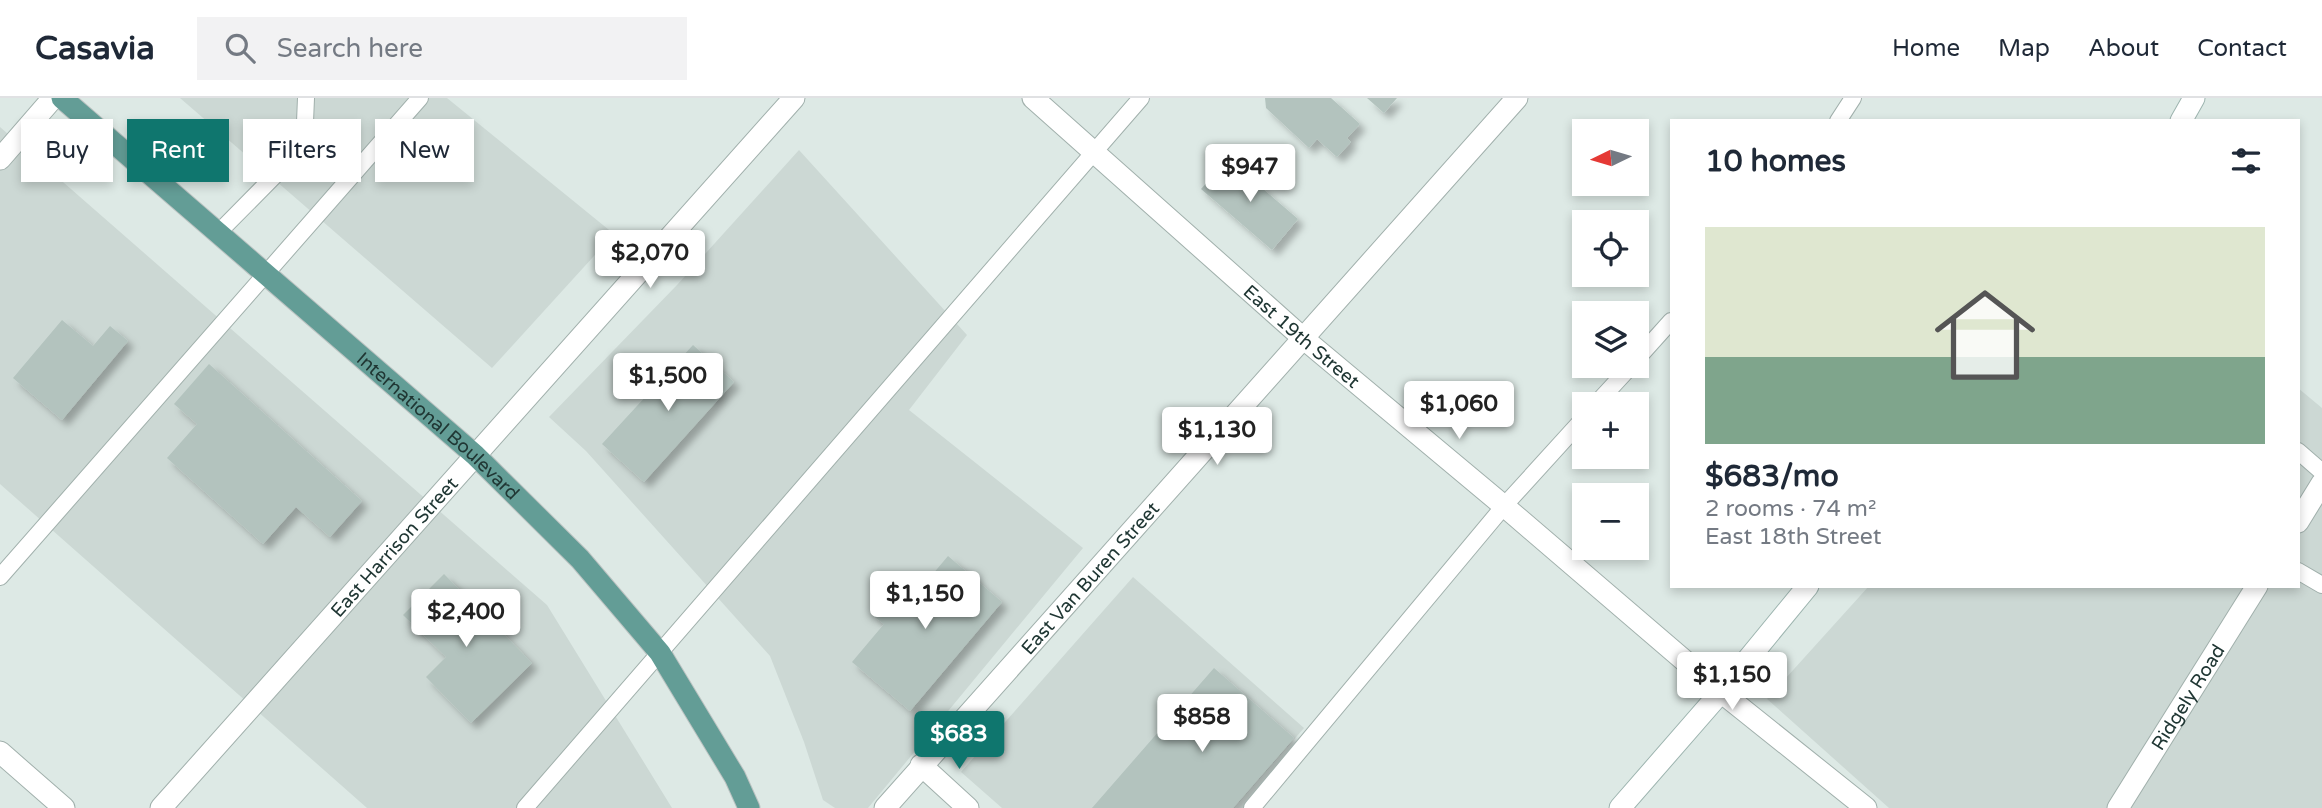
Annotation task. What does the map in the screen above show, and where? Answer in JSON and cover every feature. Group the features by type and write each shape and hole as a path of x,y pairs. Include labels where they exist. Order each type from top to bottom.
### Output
{"main road":[{"name":"International Boulevard","path":"62,98 475,455 580,559 660,653 735,777 749,808"}],"street":[{"path":"0,159 53,98"},
{"name":"East Harrison Street","path":"161,808 794,98"},
{"name":"East 19th Street","path":"1032,98 1095,151 1304,339 1721,692 1866,808"},
{"name":"East Van Buren Street","path":"885,808 1517,98"},
{"path":"2182,119 2194,98"},
{"path":"2300,519 2322,483"},
{"path":"1620,808 1806,588"},
{"name":"Ridgely Road","path":"2118,808 2257,588"},
{"path":"0,752 64,808"},
{"path":"921,765 968,808"}],"lane":[{"path":"218,233 304,146 306,98"},
{"path":"0,577 420,98"},
{"path":"525,808 1141,98"},
{"path":"1839,119 1853,98"},
{"path":"1649,346 1670,322"},
{"path":"1607,392 1620,378"},
{"path":"1252,808 1504,506 1572,431"},
{"path":"2300,453 2322,472"},
{"path":"2300,572 2322,585"}],"shaded area":[{"path":"180,98 447,98 473,119 375,119 375,182 474,182 474,120 614,234 492,368 277,182 361,182 361,119 243,119 243,153 229,140 229,119 204,119"},
{"path":"0,127 21,145 21,182 63,182 547,605 672,808 367,808 0,484"},
{"path":"799,150 967,335 909,410 1083,548 868,808 835,808 823,800 804,742 770,656 586,451 549,417 677,285"},
{"path":"2300,390 2322,408 2322,808 1889,808 1767,699 1867,588 2300,588"},
{"path":"1133,577 1304,728 1234,808 1002,808 961,772"}],"building":[{"path":"1265,98 1331,98 1360,124 1347,138 1351,142 1337,157 1317,139 1309,148 1266,108"},
{"path":"1367,98 1397,98 1384,113"},
{"path":"1228,159 1298,219 1272,250 1201,189"},
{"path":"62,320 93,346 110,326 128,341 62,420 13,378"},
{"path":"693,345 734,382 644,482 602,444"},
{"path":"209,364 362,501 330,537 296,507 263,544 167,458 197,424 174,404"},
{"path":"948,556 1002,602 910,711 852,662 884,624 872,615 906,575 921,588"},
{"path":"444,574 532,663 471,723 426,677 446,657 403,615"},
{"path":"1214,668 1294,738 1233,808 1092,808"}]}
